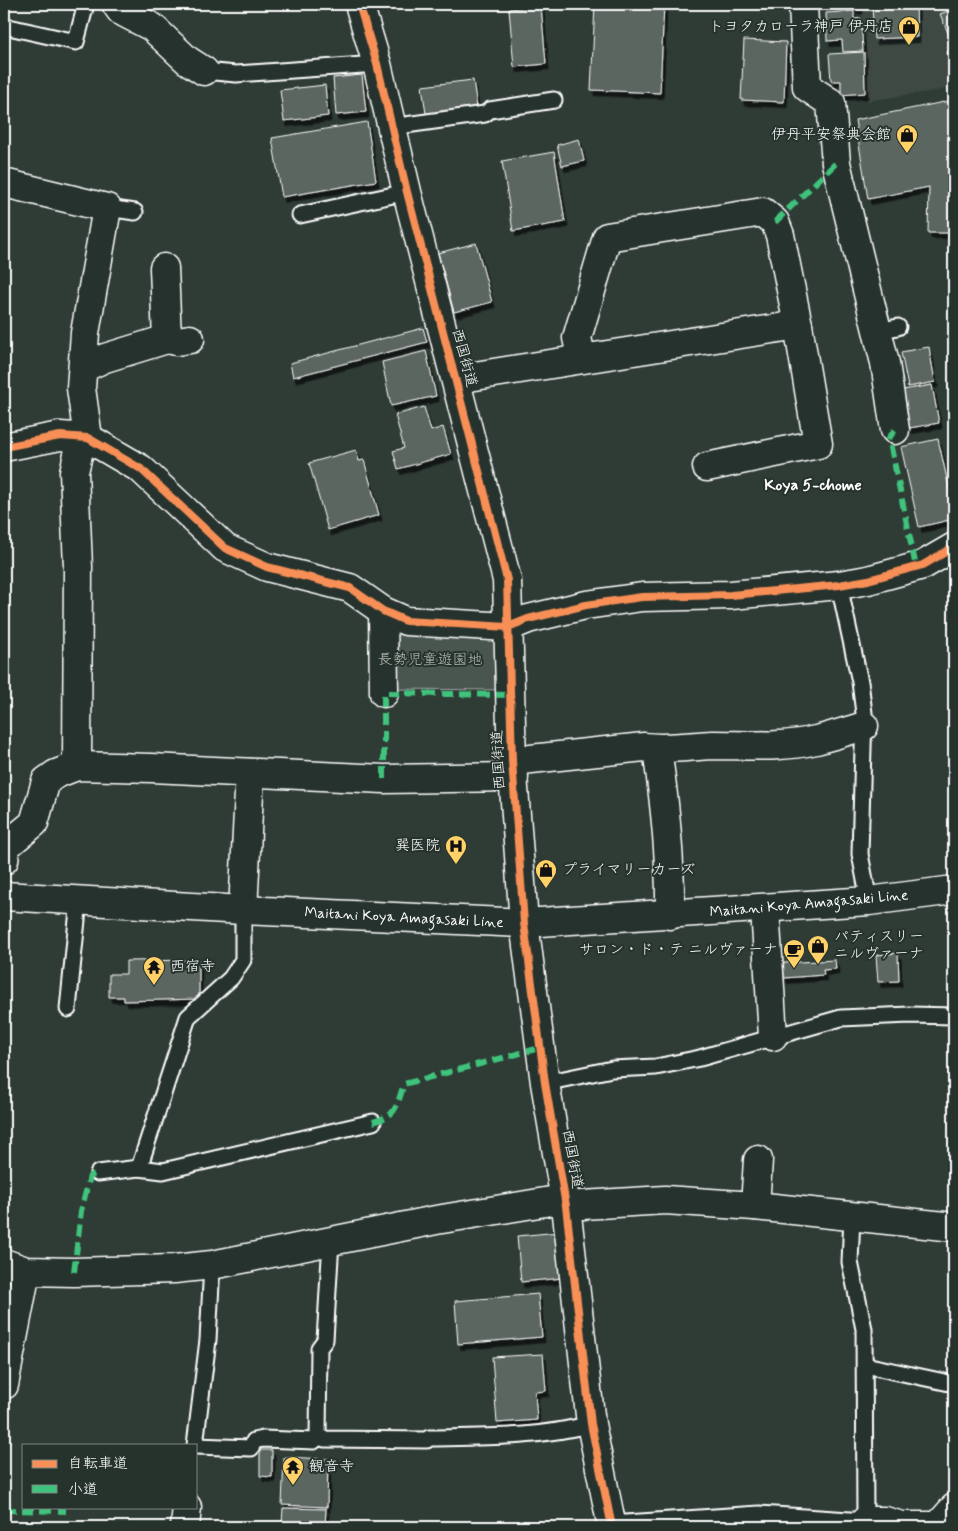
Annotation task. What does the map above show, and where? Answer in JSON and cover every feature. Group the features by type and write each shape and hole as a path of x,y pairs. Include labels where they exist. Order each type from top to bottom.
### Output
{"street":[{"path":"116,4 120,11 152,27 187,60 204,71"},
{"name":"西国街道","path":"359,4 376,64 406,192 456,379 509,592 508,627 513,769 524,923 545,1084 566,1206 591,1424 611,1526"},
{"path":"803,4 807,87 831,103 836,163 887,329 885,363 895,430"},
{"path":"4,183 107,208 82,309 86,333 81,388 88,438 79,450 74,472 78,567 78,766"},
{"path":"582,359 577,338 607,237 762,212 775,222 780,235 798,325 818,444 707,467"},
{"path":"83,368 105,358 178,339 164,268"},
{"path":"456,379 798,325"},
{"path":"4,447 60,436 88,438 141,469 225,548 267,567 350,588 383,611 406,621 508,627 528,619 586,605 642,597 731,596 839,584 868,580 923,565 954,547"},
{"path":"383,611 384,694"},
{"path":"4,860 6,846 34,824 46,781 56,774 78,766 384,778 513,769 644,747 657,749 711,745 789,744 815,740 864,726"},
{"path":"657,749 666,813 670,872 670,915"},
{"path":"243,910 250,773"},
{"name":"Maitani Koya Amagasaki Line","path":"4,896 243,910 524,923 765,909 869,901 954,890"},
{"path":"765,909 773,1036"},
{"path":"755,1206 758,1160"},
{"path":"4,1385 15,1267 114,1271 174,1269 212,1265 436,1220 557,1200 566,1206 665,1200 755,1206 954,1227"},
{"path":"185,1527 187,1508"},
{"path":"865,1521 885,1521 902,1526 938,1526 954,1508"}],"lane":[{"path":"4,26 76,42 86,4"},
{"path":"204,71 236,74 376,64"},
{"path":"391,128 485,114 490,110 554,100"},
{"path":"300,215 406,192"},
{"path":"107,208 135,212"},
{"path":"839,584 860,682 864,713 860,854 869,901"},
{"path":"68,1009 79,900"},
{"path":"139,1168 188,1017 231,978 243,960 243,910"},
{"path":"545,1084 612,1069 656,1067 700,1058 841,1018 954,1016"},
{"path":"98,1173 139,1168 163,1171 373,1122"},
{"path":"611,1526 759,1514 865,1521 864,1329 850,1262 852,1217"},
{"path":"198,1446 251,1448 254,1441 263,1439 314,1441 318,1436 319,1348 325,1340 331,1241"},
{"path":"196,1444 208,1340 212,1265"},
{"path":"865,1365 954,1384"},
{"path":"318,1436 325,1439 427,1440 430,1438 502,1437 575,1428 591,1424"}],"shaded area":[{"name":"トヨタカローラ神戸 伊丹店","path":"862,4 954,4 954,88 867,101"}],"green space":[{"name":"長勢児童遊園地","path":"392,623 502,640 504,690 391,689"}],"building":[{"path":"595,4 664,4 660,93 591,90"},
{"path":"826,4 860,4 860,8 826,10"},
{"path":"872,4 916,4 917,37 874,39"},
{"path":"951,4 954,4 954,47 940,14 953,9"},
{"path":"541,6 546,64 514,67 509,9"},
{"path":"854,11 854,19 861,18 863,51 843,52 842,40 827,41 826,13"},
{"path":"744,40 786,42 784,102 741,100"},
{"path":"954,49 954,71 947,52"},
{"path":"864,52 865,93 841,95 841,81 831,81 829,54"},
{"path":"362,75 366,112 336,115 333,78"},
{"path":"473,80 477,107 426,114 422,86"},
{"path":"325,85 328,116 284,121 280,90"},
{"name":"伊丹平安祭典会館","path":"954,100 954,233 928,233 929,187 868,199 855,120"},
{"path":"367,122 376,181 282,197 272,138"},
{"path":"579,139 584,161 562,166 557,145"},
{"path":"554,152 565,222 513,231 502,161"},
{"path":"476,243 492,302 454,312 438,253"},
{"path":"423,328 427,342 293,377 290,363"},
{"path":"929,347 935,382 908,387 901,352"},
{"path":"426,351 436,396 391,406 382,362"},
{"path":"932,385 939,423 909,428 903,390"},
{"path":"424,407 431,431 443,427 451,454 398,469 393,451 404,448 395,415"},
{"path":"938,439 954,510 954,519 919,527 901,447"},
{"path":"356,450 359,461 364,460 379,515 328,530 309,463"},
{"path":"898,953 899,981 878,982 876,955"},
{"name":"西宿寺","path":"199,960 199,999 124,1001 124,997 109,997 109,974 126,974 126,961"},
{"path":"835,960 836,969 823,970 824,975 784,978 783,963"},
{"path":"559,1232 563,1278 521,1282 517,1236"},
{"path":"538,1294 542,1337 458,1344 455,1301"},
{"path":"543,1354 546,1391 535,1392 537,1420 497,1423 492,1357"},
{"path":"260,1450 272,1450 272,1477 260,1476"},
{"path":"284,1457 328,1459 327,1507 282,1505"},
{"path":"283,1508 326,1509 325,1527 275,1527 276,1524 282,1524"}],"marked path":[{"path":"775,222 836,163"},
{"path":"895,430 889,438 916,567"},
{"path":"384,779 384,693 510,695"},
{"path":"373,1122 392,1113 404,1084 540,1048"},
{"path":"74,1272 81,1211 90,1176 98,1173"},
{"path":"4,1510 66,1511"}],"cycle path":[{"path":"359,4 377,64 407,192 507,580 512,761 524,923 545,1083 566,1206 591,1424 612,1527"},
{"path":"4,447 60,436 88,438 141,469 225,548 267,567 350,588 383,611 406,621 508,627 528,619 586,605 642,597 731,595 839,585 868,580 923,565 954,547"}],"place":[{"name":"トヨタカローラ神戸 伊丹店","path":"909,46"},
{"name":"伊丹平安祭典会館","path":"907,154"},
{"name":"巽医院","path":"456,865"},
{"name":"プライマリーカーズ","path":"546,889"},
{"name":"パティスリー ニルヴァーナ","path":"818,965"},
{"name":"サロン・ド・テ ニルヴァーナ","path":"794,969"},
{"name":"西宿寺","path":"154,986"},
{"name":"観音寺","path":"293,1486"}],"district":[{"name":"Koya 5-chome","path":"813,485"}]}
